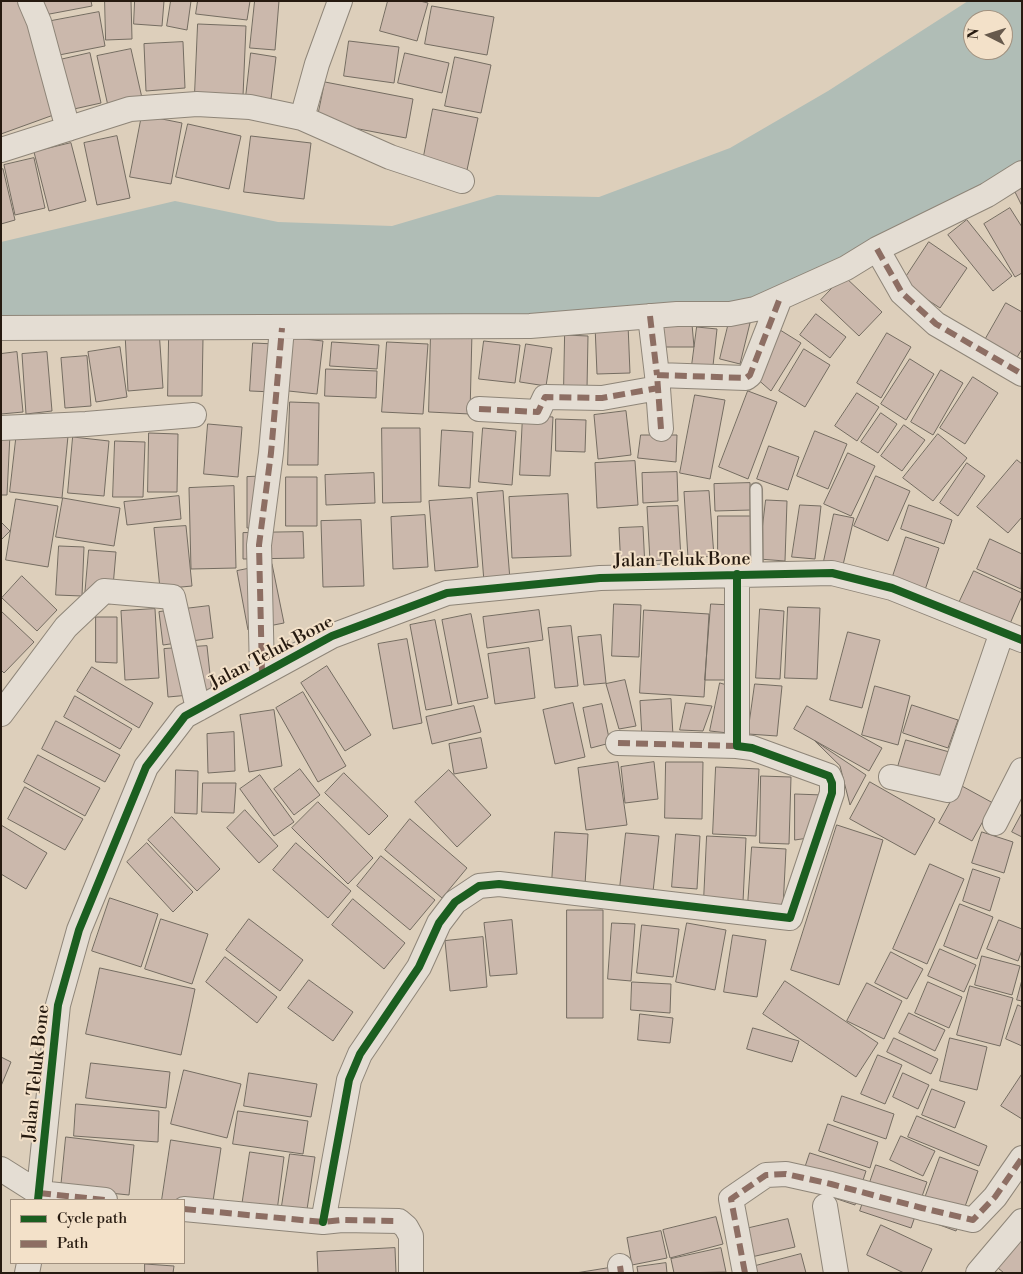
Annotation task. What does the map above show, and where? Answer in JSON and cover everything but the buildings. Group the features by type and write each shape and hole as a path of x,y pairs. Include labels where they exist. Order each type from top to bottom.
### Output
{"street":[{"path":"30,1 39,22 68,129"},
{"path":"302,118 317,64 340,1"},
{"path":"1,150 130,109 196,104 250,107 302,118 390,157 462,181"},
{"path":"1,328 530,326 677,314 730,314 755,309 846,268 877,249 987,195 1022,173"},
{"path":"877,249 902,293 936,324 1022,374"},
{"path":"479,409 538,412 545,397 602,398 657,382 746,378 750,376 780,298"},
{"path":"650,316 661,429"},
{"path":"262,674 259,546 282,328"},
{"path":"1,428 86,424 194,415"},
{"name":"Jalan Teluk Bone","path":"39,1197 58,1005 80,930 146,767 185,716 332,636 447,593 600,578 832,573 892,588 1012,636"},
{"path":"738,746 747,574"},
{"path":"1,714 66,627 104,591 172,597 198,709"},
{"path":"891,777 948,790 1012,636"},
{"path":"323,1222 349,1080 360,1054 419,966 439,923 455,902 479,886 498,884 790,918 832,793 832,783 829,776 752,748 669,743 618,743"},
{"path":"996,823 1022,770"},
{"path":"745,1273 732,1211 732,1199 766,1175 786,1174 973,1220 994,1198 1022,1158"},
{"path":"1,1169 39,1197 83,1199"},
{"path":"825,1206 836,1273"},
{"path":"185,1209 323,1222 342,1220 398,1221 406,1227 411,1236 411,1273"},
{"path":"978,1273 1022,1221"}],"lane":[{"path":"747,574 756,489"}],"shaded area":[{"path":"968,1 1022,1 1022,166 751,309 621,317 1,320 1,242 175,201 278,222 392,226 497,195 599,197 730,148 828,91"}],"marked path":[{"path":"877,249 902,293 936,324 1022,374"},
{"path":"661,429 657,375 746,378 750,375 780,298"},
{"path":"650,316 657,375"},
{"path":"262,673 259,545 271,453 282,328"},
{"path":"479,409 538,412 545,397 602,398 658,388"},
{"path":"618,743 737,746"},
{"path":"745,1273 731,1199 766,1175 786,1174 973,1220 995,1197 1022,1158"},
{"path":"39,1193 96,1199"},
{"path":"185,1209 323,1222 342,1220 399,1221"},
{"path":"620,1266 621,1273"}],"cycle path":[{"path":"38,1199 58,1005 79,930 146,767 185,716 332,636 447,593 600,578 832,573 892,588 1022,640"},
{"path":"323,1222 349,1080 360,1054 419,967 439,923 455,902 479,886 499,884 790,918 832,793 832,783 829,776 752,748 737,746 737,574"}]}
